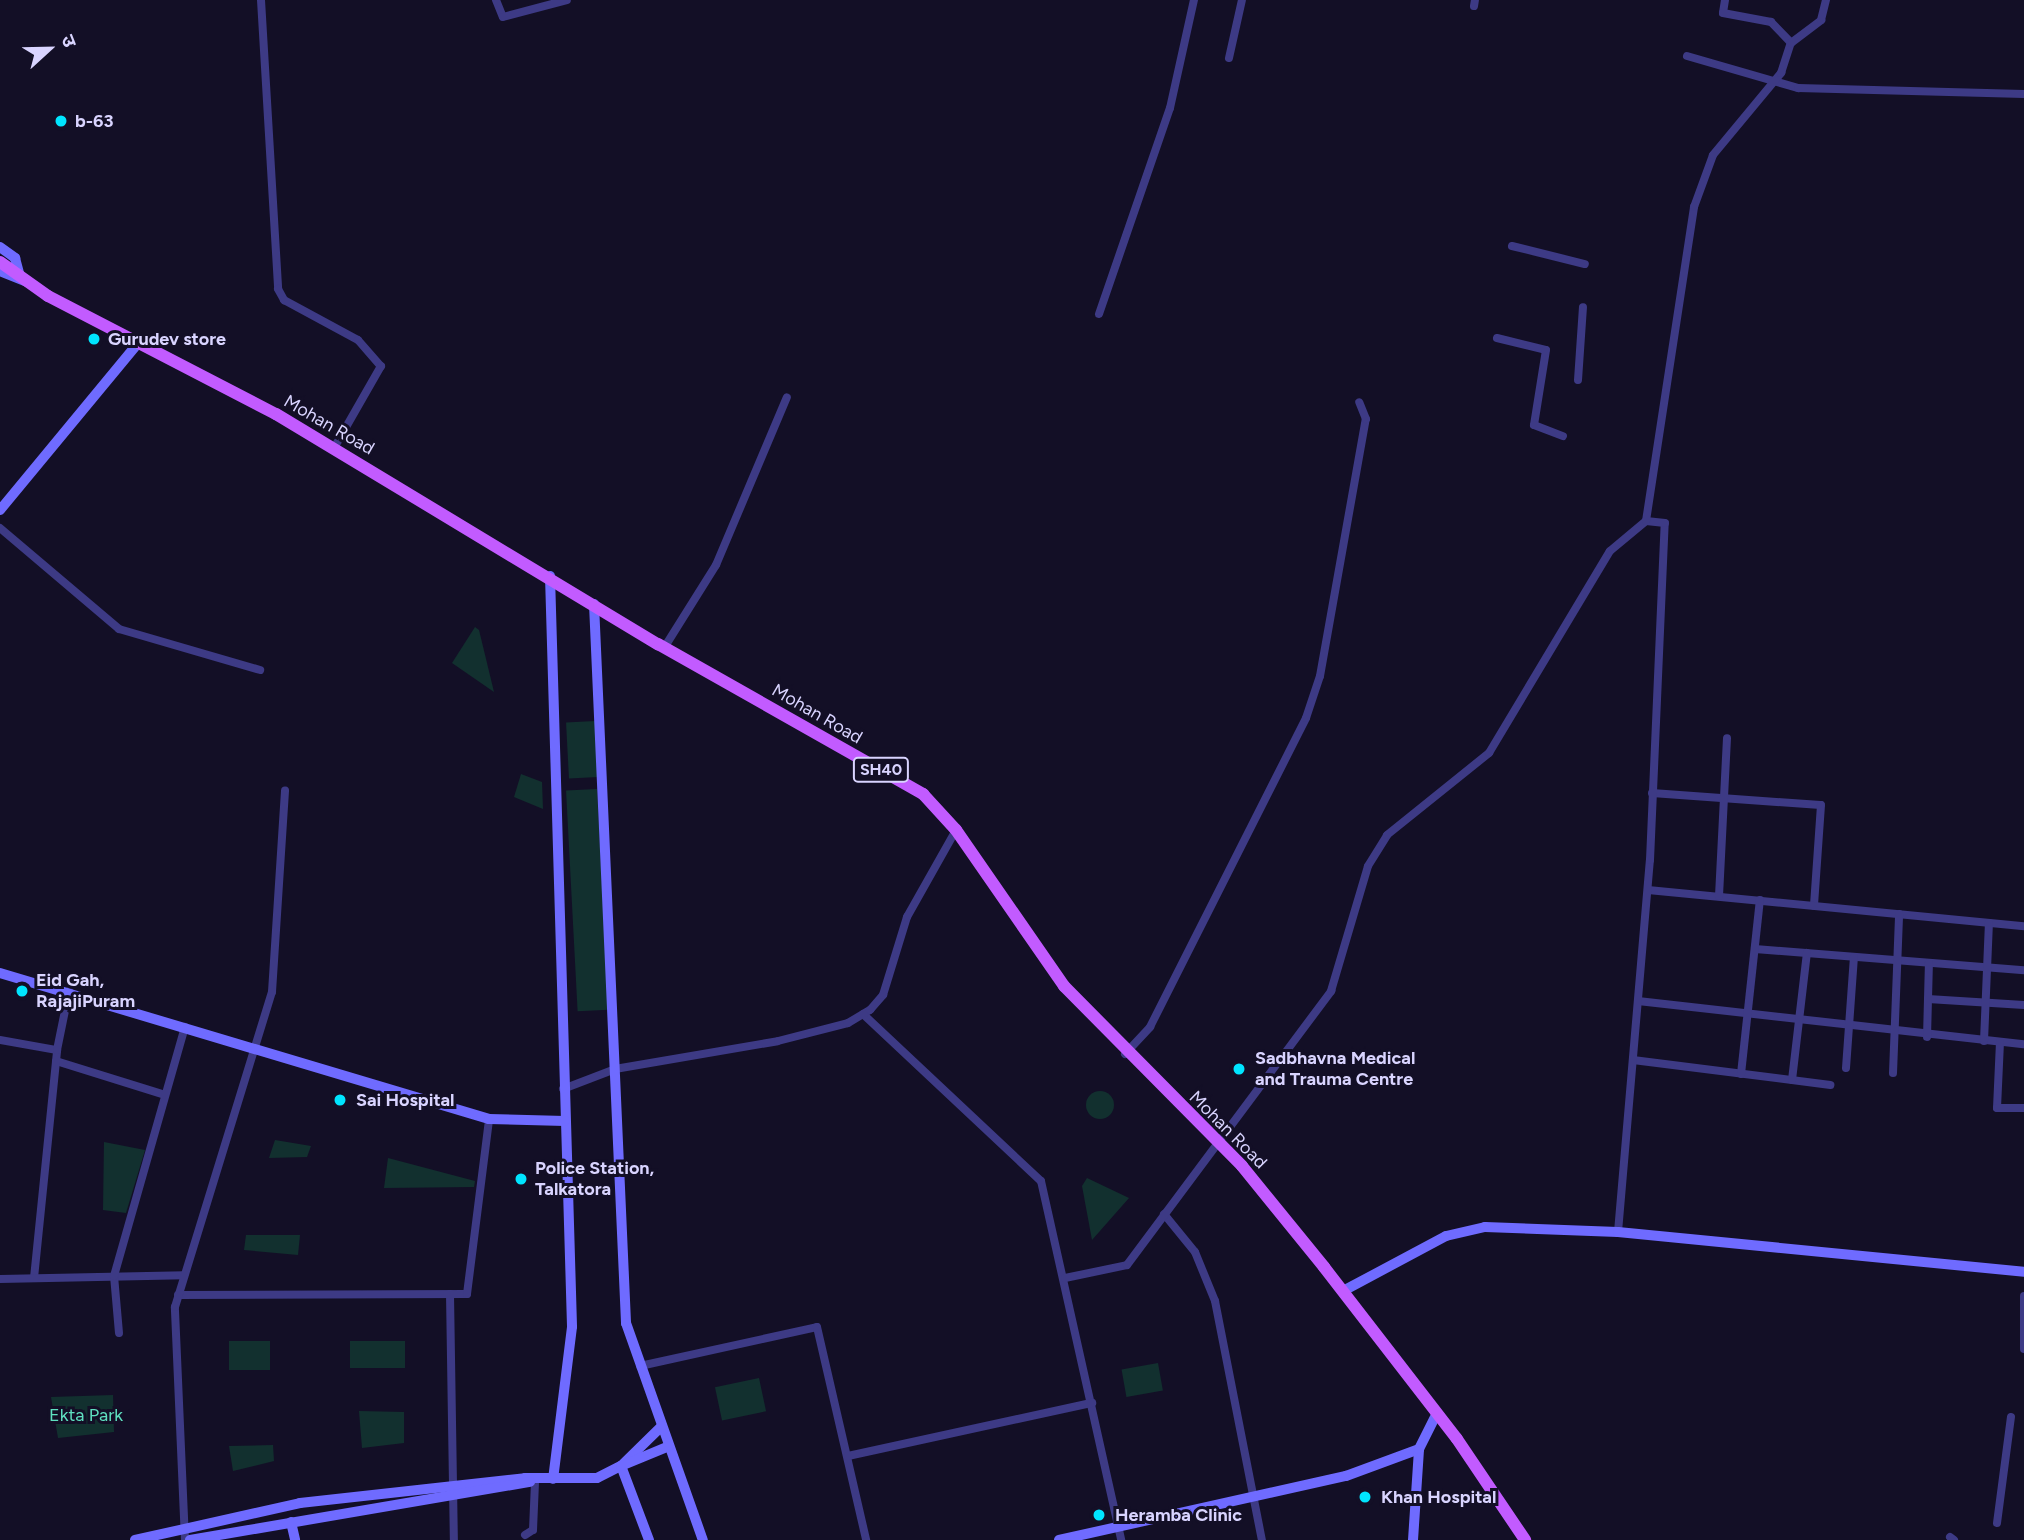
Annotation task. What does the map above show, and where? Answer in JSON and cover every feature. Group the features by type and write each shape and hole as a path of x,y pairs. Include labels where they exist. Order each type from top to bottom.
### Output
{"main road":[{"name":"Mohan Road","path":"2,267 334,448 550,576 664,648 923,794 956,830 1064,986 1125,1054 1216,1141 1343,1291 1437,1413 1525,1540"}],"street":[{"path":"261,0 278,289 284,300 358,340 381,366 334,448"},
{"path":"496,0 503,17 567,0"},
{"path":"1098,314 1170,108 1194,0"},
{"path":"1229,58 1242,0"},
{"path":"1725,0 1723,13 1771,22 1791,43"},
{"path":"1646,522 1694,207 1713,155 1773,83 1791,43 1821,20 1826,0"},
{"path":"1687,56 1773,83 2024,94"},
{"path":"1513,246 1585,264"},
{"path":"0,247 15,258 24,279"},
{"path":"1578,380 1583,307"},
{"path":"1497,338 1546,350 1534,425 1563,436"},
{"path":"0,510 139,342"},
{"path":"664,648 716,565 788,397"},
{"path":"1125,1054 1150,1027 1306,718 1320,676 1366,419 1359,402"},
{"path":"1065,1278 1127,1265 1216,1141 1331,991 1368,866 1387,835 1489,753 1610,551 1646,522 1665,523 1648,890 1618,1232"},
{"path":"0,528 119,629 260,670"},
{"path":"550,576 572,1327 553,1479"},
{"path":"594,604 626,1323 703,1540"},
{"path":"1719,896 1727,738"},
{"path":"186,1536 178,1295 272,992 285,790"},
{"path":"1652,793 1724,801 1821,805 1814,906"},
{"path":"564,1089 615,1069 778,1041 863,1014 883,995 907,918 956,830"},
{"path":"1648,890 2024,926"},
{"path":"1741,1074 1760,900"},
{"path":"1893,1073 1899,914"},
{"path":"1984,1041 1989,922"},
{"path":"1755,949 2024,970"},
{"path":"1792,1080 1807,953"},
{"path":"1846,1068 1854,957"},
{"path":"1927,1037 1929,963"},
{"path":"0,973 69,991 489,1119 565,1121"},
{"path":"34,1278 57,1050 69,991"},
{"path":"1928,999 2024,1005"},
{"path":"1638,1001 1927,1037 2024,1044"},
{"path":"863,1014 1041,1181 1065,1278 1121,1540"},
{"path":"119,1333 114,1276 185,1027"},
{"path":"0,1040 57,1050"},
{"path":"2000,1042 1997,1108 2024,1108"},
{"path":"1633,1060 1830,1085"},
{"path":"56,1062 165,1095"},
{"path":"178,1295 467,1294 489,1119"},
{"path":"1164,1214 1195,1252 1215,1301 1262,1540"},
{"path":"1343,1291 1446,1236 1485,1227 1618,1232 2024,1272"},
{"path":"0,1279 184,1275"},
{"path":"450,1294 454,1540"},
{"path":"2024,1296 2024,1349"},
{"path":"640,1366 817,1327 866,1540"},
{"path":"848,1456 1092,1403"},
{"path":"1413,1540 1419,1449 1437,1413"},
{"path":"1997,1523 2011,1417"},
{"path":"621,1465 662,1426"},
{"path":"186,1536 300,1503 553,1479 597,1478 621,1465 669,1446"},
{"path":"1059,1540 1346,1476 1419,1449"},
{"path":"621,1465 649,1540"},
{"path":"525,1535 533,1530 533,1482"},
{"path":"135,1540 291,1522 452,1490"},
{"path":"291,1522 295,1540"}],"green space":[{"path":"475,627 479,630 494,692 452,663"},
{"path":"595,721 598,777 569,778 566,723"},
{"path":"521,774 542,782 543,809 514,797"},
{"path":"597,789 609,1010 578,1011 566,791"},
{"path":"1100,1091 1110,1095 1114,1105 1110,1115 1100,1119 1090,1115 1086,1105 1090,1095"},
{"path":"275,1140 311,1146 307,1157 269,1158"},
{"path":"104,1142 145,1150 126,1213 103,1210"},
{"path":"388,1158 475,1181 474,1187 384,1188"},
{"path":"1087,1178 1129,1198 1092,1240 1082,1186"},
{"path":"246,1235 300,1235 298,1255 244,1250"},
{"path":"229,1341 270,1341 270,1370 229,1370"},
{"path":"350,1341 405,1341 405,1368 350,1368"},
{"path":"1158,1363 1163,1391 1126,1397 1122,1369"},
{"path":"759,1378 766,1411 722,1421 715,1387"},
{"name":"Ekta Park","path":"113,1395 114,1432 58,1438 51,1397"},
{"path":"359,1411 404,1412 404,1443 362,1448"},
{"path":"273,1445 274,1461 233,1471 229,1446"}],"place":[{"name":"b-63","path":"61,121"},
{"name":"Gurudev store","path":"94,339"},
{"name":"Eid Gah, RajajiPuram","path":"22,991"},
{"name":"Sadbhavna Medical and Trauma Centre","path":"1239,1069"},
{"name":"Sai Hospital","path":"340,1100"},
{"name":"Police Station, Talkatora","path":"521,1179"},
{"name":"Khan Hospital","path":"1365,1497"},
{"name":"Heramba Clinic","path":"1099,1515"}]}
